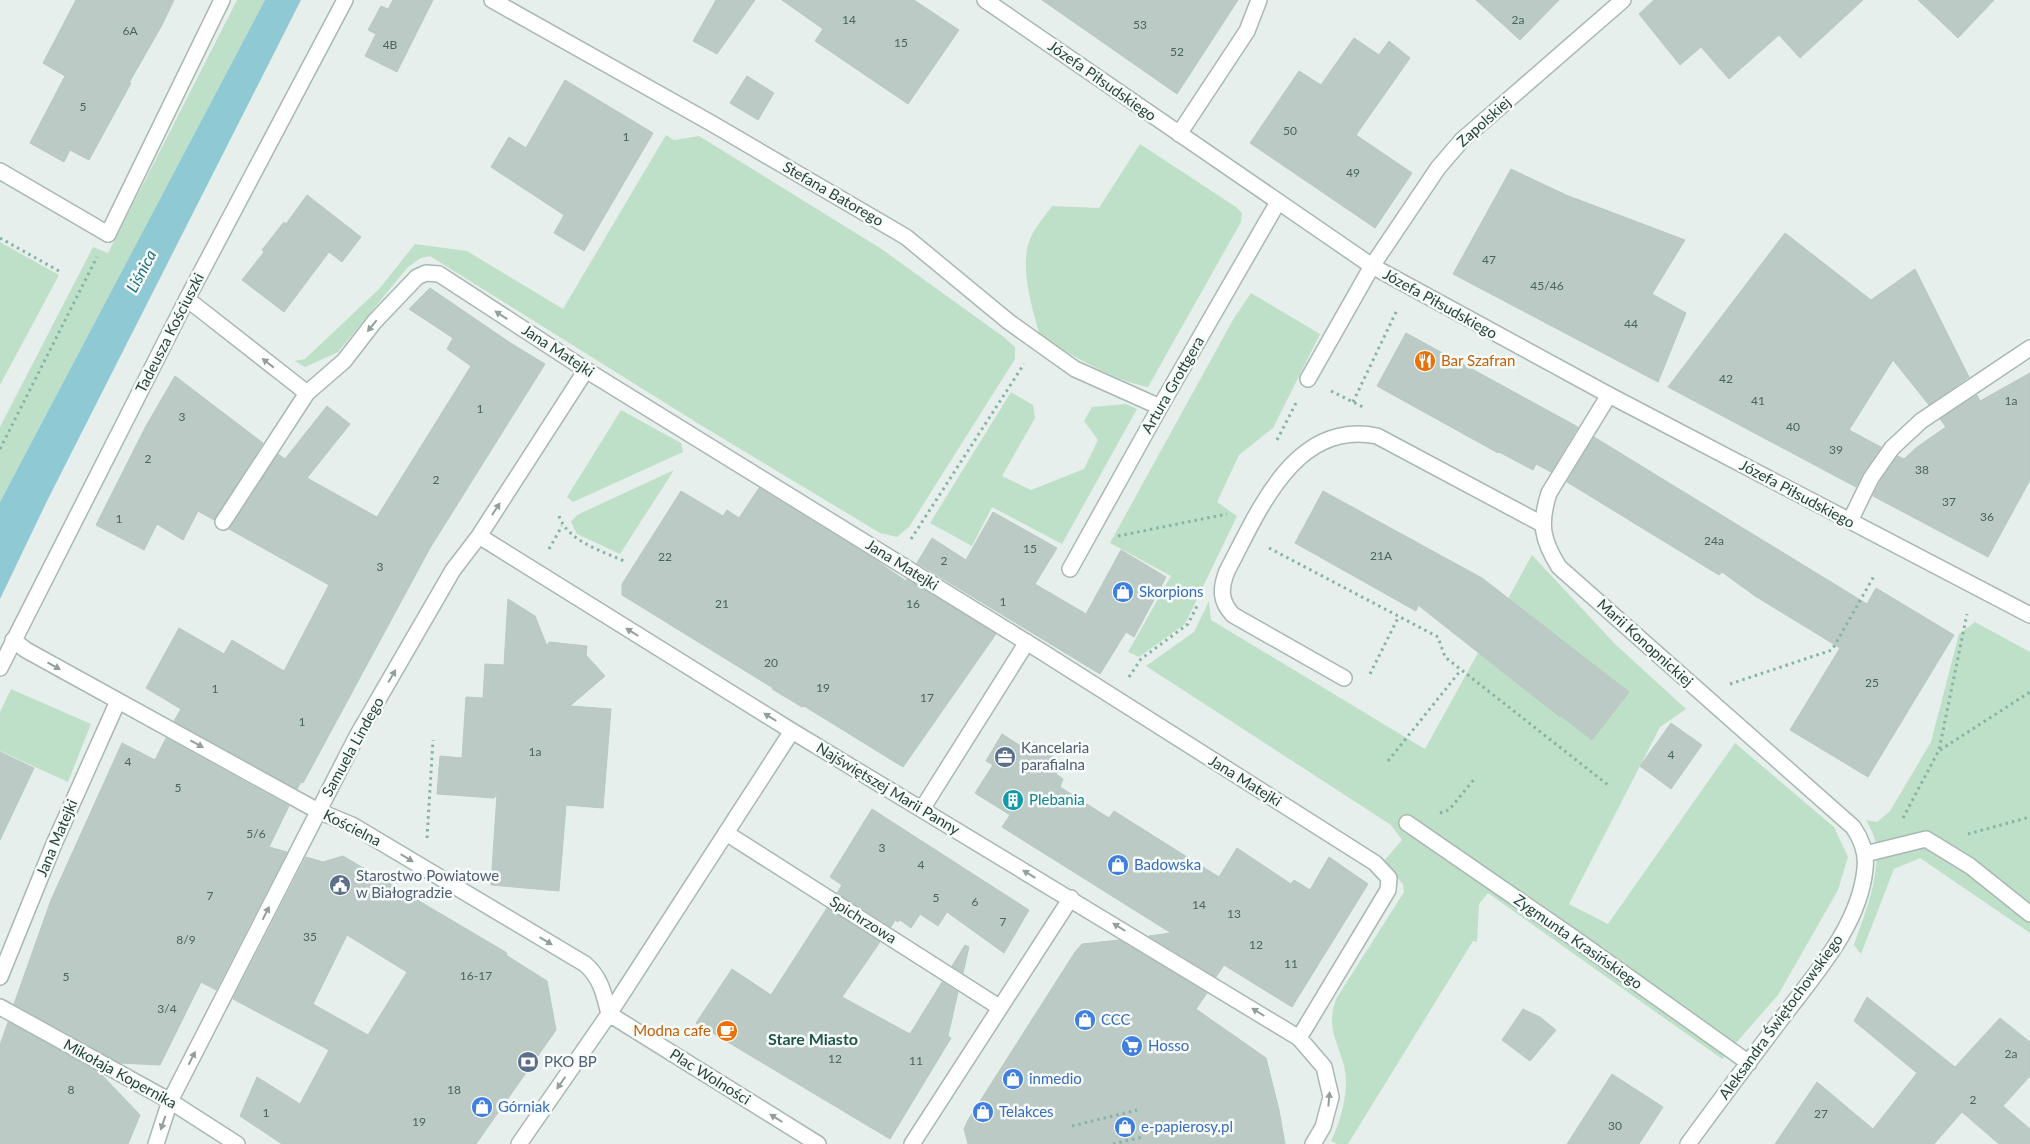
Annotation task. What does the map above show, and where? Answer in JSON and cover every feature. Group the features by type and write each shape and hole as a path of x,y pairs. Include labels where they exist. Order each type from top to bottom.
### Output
{"street":[{"path":"0,171 108,234 222,0"},
{"name":"Tadeusza Kościuszki","path":"0,668 187,299 345,0"},
{"name":"Stefana Batorego","path":"492,0 710,122 906,237 1009,322 1075,369 1160,407"},
{"name":"Józefa Piłsudskiego","path":"985,0 1372,266 1608,395 2030,614"},
{"path":"1179,134 1247,31 1259,0"},
{"name":"Zapolskiej","path":"1308,379 1372,266 1438,168 1462,140 1623,0"},
{"name":"Artura Grottgera","path":"1070,569 1160,407 1278,202"},
{"name":"Jana Matejki","path":"223,522 307,393 344,361 375,321 417,278 426,274 439,274 586,370 1027,642 1375,863 1389,878 1388,890 1299,1038"},
{"path":"187,299 307,393"},
{"path":"1850,521 1871,478 1892,448 1921,421 2030,348"},
{"name":"Samuela Lindego","path":"156,1144 170,1102 357,736 448,578 479,536 586,370"},
{"name":"Marii Konopnickiej","path":"1608,395 1556,479 1544,509 1542,524 1551,554 1559,568 1853,827 1862,840 1865,854"},
{"path":"1344,678 1233,615 1225,606 1221,595 1222,582 1246,536 1282,474 1296,460 1328,440 1344,435 1361,433 1377,436 1542,524"},
{"name":"Najświętszej Marii Panny","path":"479,536 792,731 1071,898 1299,1038"},
{"name":"Kościelna","path":"13,640 26,650 318,811 352,825 585,964 592,970 603,988 608,1014"},
{"path":"922,810 1027,642"},
{"name":"Jana Matejki","path":"0,977 54,844 118,701"},
{"path":"519,1144 608,1014 792,731"},
{"name":"Zygmunta Krasińskiego","path":"1407,823 1571,936 1749,1063"},
{"name":"Spichrzowa","path":"726,833 999,1007"},
{"path":"1865,854 1926,839 1970,866 2030,914"},
{"name":"Aleksandra Świętochowskiego","path":"1688,1144 1834,949 1859,896 1866,869 1865,854"},
{"path":"912,1144 1071,898"},
{"name":"Mikołaja Kopernika","path":"0,1007 170,1102 237,1144"},
{"name":"Plac Wolności","path":"608,1014 818,1144"},
{"path":"1299,1038 1324,1066 1331,1097 1322,1126 1313,1144"}],"path":[{"path":"0,449 108,234"},
{"path":"0,238 59,271"},
{"path":"1353,402 1397,310"},
{"path":"897,562 932,504 1038,342"},
{"path":"1308,379 1370,411"},
{"path":"1115,536 1234,512"},
{"path":"559,516 562,526 576,538 626,562"},
{"path":"545,556 562,526"},
{"path":"1246,536 1438,637 1445,657 1608,785"},
{"path":"1701,693 1832,650 1874,576"},
{"path":"1886,849 1939,750 1967,614"},
{"path":"1344,678 1364,686 1399,616"},
{"path":"1388,761 1461,670"},
{"path":"1939,750 2030,692"},
{"path":"426,869 432,740"},
{"path":"1407,823 1449,810 1476,777"},
{"path":"1926,839 1966,835 2030,817"},
{"path":"1072,1126 1137,1110"},
{"path":"1113,1144 1144,1137"}],"green space":[{"path":"237,0 265,0 0,502 0,427 93,247 108,253"},
{"path":"666,135 674,140 699,136 880,248 1015,347 1015,359 909,527 897,537 880,533 699,424 430,256 421,258 408,267 338,352 305,367 295,361 305,359 379,289 415,244 467,251 563,309"},
{"path":"1140,144 1236,207 1242,213 1241,222 1148,387 1134,384 1106,373 1040,336 1026,274 1027,250 1030,239 1052,206 1099,208"},
{"path":"0,242 59,275 0,385"},
{"path":"1251,293 1320,334 1273,428 1239,455 1217,502 1237,516 1185,624 1139,657 1128,652 1171,576 1110,543 1234,318"},
{"path":"1011,392 1033,405 1035,418 1002,476 1031,490 1084,469 1098,440 1084,421 1092,407 1126,404 1137,409 1062,544 992,507 972,546 930,523"},
{"path":"621,410 681,443 683,452 573,502 567,497"},
{"path":"674,470 620,554 577,534 571,522 577,515"},
{"path":"1532,555 1615,644 1686,709 1660,727 1569,904 1608,924 1735,743 1834,827 1848,857 1838,890 1778,995 1722,1059 1488,893 1479,904 1477,942 1473,941 1348,1144 1337,1144 1331,1141 1344,1105 1346,1075 1332,1026 1333,1009 1336,999 1404,892 1403,884 1383,862 1402,840 1391,825 1146,666 1194,632 1209,601 1211,620 1425,749"},
{"path":"1975,622 2030,652 2030,933 1920,858 1894,869 1861,954 1854,945 1871,894 1876,868 1875,841 1866,820 1877,822 1890,811 1931,742 1959,634"},
{"path":"11,689 91,724 68,782 0,751 0,712"}],"water":[{"name":"Liśnica","path":"265,0 301,0 47,501 0,599 0,502"}],"building":[{"path":"76,0 174,0 89,160 70,150 64,162 30,143 65,76 43,63"},
{"path":"393,0 433,0 397,72 365,56 376,34 368,30 381,6 388,9"},
{"path":"716,0 755,0 717,54 693,41"},
{"path":"782,0 914,0 959,30 908,104 815,41 823,29"},
{"path":"1042,0 1238,0 1177,94"},
{"path":"1476,0 1559,0 1520,40"},
{"path":"1654,0 1863,0 1800,58 1779,35 1729,79 1701,47 1680,65 1639,14"},
{"path":"1918,0 1994,0 1958,38"},
{"path":"1354,38 1379,55 1389,41 1410,58 1356,135 1412,173 1375,228 1250,143 1299,71 1321,85"},
{"path":"747,76 774,93 758,120 730,103"},
{"path":"565,80 653,133 584,251 554,233 564,215 491,167 509,137 526,148"},
{"path":"1511,169 1566,195 1685,240 1652,294 1686,313 1658,382 1453,274"},
{"path":"307,195 361,237 342,262 329,252 284,312 242,280 264,252 262,250 284,222 286,224"},
{"path":"1785,233 1871,300 1915,269 1969,377 1929,405 1893,360 1849,430 1881,447 1856,487 1668,387"},
{"path":"430,288 545,364 430,548 303,783 301,782 297,789 174,721 181,709 146,688 179,628 224,654 232,640 284,671 329,585 229,529 278,454 285,459 327,406 350,424 307,478 377,517 471,366 447,349 453,338 409,309"},
{"path":"1406,333 1578,427 1551,472 1536,464 1533,470 1498,453 1377,386"},
{"path":"2030,373 2030,480 1988,557 1873,496 1879,483 1898,456 1904,459 1917,447 1946,427 1940,419 1977,395 1980,401"},
{"path":"175,376 263,443 214,520 198,511 183,540 157,524 144,550 96,525 146,426"},
{"path":"1594,437 1867,604 1876,588 1954,635 1868,777 1790,730 1840,648 1755,596 1722,572 1719,575 1567,482"},
{"path":"759,488 871,557 906,581 907,579 996,634 903,767 804,706 802,707 772,689 622,595 622,584 681,491 723,516 727,510 739,518"},
{"path":"1323,491 1482,578 1629,692 1592,740 1418,605 1416,611 1295,543"},
{"path":"993,512 1057,548 1035,584 1086,614 1121,550 1166,577 1134,637 1126,632 1100,674 917,563 932,538 966,560"},
{"path":"508,599 535,616 547,646 549,642 587,646 586,655 605,676 570,706 611,709 603,808 566,805 559,891 491,885 497,794 494,798 437,794 440,756 462,758 466,697 483,698 485,664 504,665"},
{"path":"1671,723 1702,745 1671,789 1640,766"},
{"path":"1002,734 1024,748 1031,740 1053,755 1048,764 1059,770 1056,774 1063,779 1060,787 1109,818 1114,811 1219,877 1237,848 1291,884 1294,880 1310,890 1329,857 1368,884 1292,1007 1224,965 1216,977 1149,936 1171,933 1002,827 1010,815 975,793 993,765 986,761"},
{"path":"166,738 289,806 269,847 287,852 216,990 201,982 160,1065 120,1063 14,1004 51,900 122,743 155,760"},
{"path":"0,752 34,768 0,840"},
{"path":"872,809 1029,910 1004,953 947,912 938,926 920,914 911,928 900,920 898,922 895,920 891,927 837,893 842,885 830,877"},
{"path":"343,856 507,953 506,955 547,981 556,1030 476,1144 282,1144 240,1116 257,1077 300,1104 329,1050 233,999 306,857 323,862","holes":["347,935 407,972 368,1035 313,1004"]},
{"path":"827,908 880,942 842,997 910,1034 942,982 958,992 948,1036 951,1038 890,1139 696,1023 732,969 771,995"},
{"name":"Hosso","path":"1119,940 1207,993 1196,1009 1266,1058 1285,1144 968,1144 964,1129 968,1120 1075,952 1082,944"},
{"path":"965,945 969,947 963,973 952,966"},
{"path":"1867,997 1955,1067 2000,1018 2030,1042 2030,1076 2003,1106 2030,1129 2030,1144 1999,1144 1962,1112 1934,1144 1775,1144 1817,1082 1873,1129 1917,1073 1854,1021"},
{"path":"1523,1009 1540,1017 1556,1030 1530,1061 1502,1040"},
{"path":"8,1022 100,1073 140,1115 128,1144 0,1144 0,1045"},
{"path":"1612,1074 1663,1107 1639,1144 1567,1144"}],"place":[{"name":"Bar Szafran","path":"1425,361"},
{"name":"Skorpions","path":"1123,592"},
{"name":"Kancelaria parafialna","path":"1005,757"},
{"name":"Plebania","path":"1013,800"},
{"name":"Badowska","path":"1118,865"},
{"name":"Starostwo Powiatowe w Białogradzie","path":"340,885"},
{"name":"CCC","path":"1085,1020"},
{"name":"Modna cafe","path":"727,1031"},
{"name":"Hosso","path":"1132,1046"},
{"name":"PKO BP","path":"528,1062"},
{"name":"inmedio","path":"1013,1079"},
{"name":"Górniak","path":"482,1107"},
{"name":"Telakces","path":"983,1112"},
{"name":"e-papierosy.pl","path":"1125,1127"}],"district":[{"name":"Stare Miasto","path":"813,1039"}]}
